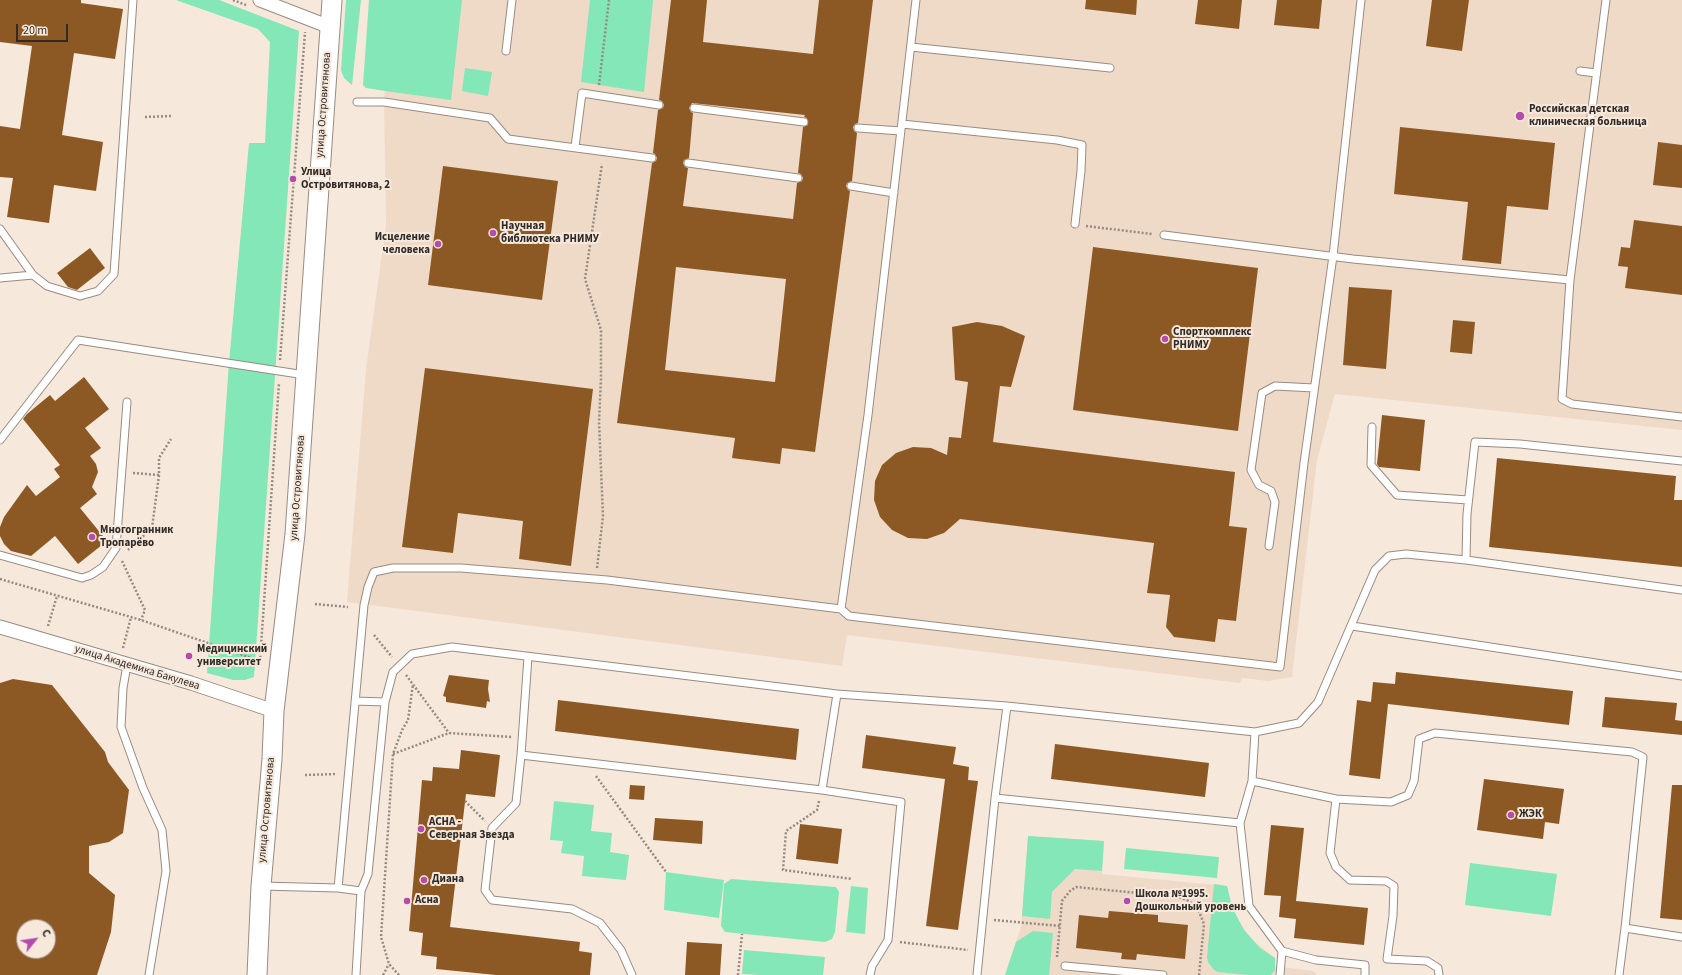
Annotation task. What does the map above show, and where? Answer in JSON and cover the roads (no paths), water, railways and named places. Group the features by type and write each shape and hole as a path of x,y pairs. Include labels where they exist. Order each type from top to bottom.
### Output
{"main road":[{"name":"улица Островитянова","path":"257,975 261,886 272,759 274,711 295,534 332,0"}],"street":[{"path":"260,0 330,27"},
{"name":"улица Академика Бакулева","path":"0,627 190,683 274,711"}],"lane":[{"path":"0,229 33,275 47,286 80,296 98,291 114,274 133,0"},
{"path":"506,51 512,0"},
{"path":"842,610 868,415 916,0"},
{"path":"338,888 364,605 368,587 374,572 393,568 461,568 596,579 842,610 849,616 1280,667 1314,388 1333,256 1361,0"},
{"path":"1606,0 1570,280 1562,399 1572,404 1682,417"},
{"path":"911,47 1110,68"},
{"path":"1580,71 1596,73"},
{"path":"574,147 582,93 659,105"},
{"path":"357,102 384,102 490,118 508,140 574,147 652,158"},
{"path":"694,108 804,122"},
{"path":"858,128 902,128 1057,140 1082,145 1081,171 1075,224"},
{"path":"688,163 798,178"},
{"path":"851,186 894,193"},
{"path":"1164,235 1333,256 1570,280"},
{"path":"0,278 33,275"},
{"path":"0,440 78,340 306,376"},
{"path":"1269,546 1275,502 1271,491 1259,485 1251,470 1262,393 1275,386 1314,388"},
{"path":"0,555 82,578 91,575 103,567 116,548 127,402"},
{"path":"1372,427 1371,465 1397,495 1468,500"},
{"path":"1466,560 1468,500 1475,442 1520,444 1682,461"},
{"path":"356,975 360,891 368,874 378,760 385,702 393,672 412,654 452,647 837,694 1007,706 1255,732 1299,723 1318,702 1375,570 1388,556 1406,554 1466,560 1682,590"},
{"path":"1352,626 1682,676"},
{"path":"528,657 516,802 492,828 485,890 492,900 572,909 600,923 621,950 632,975"},
{"path":"123,664 121,727 143,788 162,830 166,871 149,975"},
{"path":"822,790 837,694"},
{"path":"355,701 385,702"},
{"path":"978,975 995,798 1007,706"},
{"path":"1255,732 1252,781 1240,823 1249,906 1282,951 1316,960 1365,965 1365,975"},
{"path":"1252,781 1336,799 1391,802 1408,795 1414,781 1419,739 1435,733 1632,752 1643,757 1626,928 1619,975"},
{"path":"521,755 822,790 901,802 888,940 872,966 870,975"},
{"path":"995,798 1240,823"},
{"path":"1336,799 1330,853 1336,867 1350,880 1386,881 1394,886 1393,916 1387,959 1427,962 1438,968 1439,975"},
{"path":"261,886 338,888 360,891"},
{"path":"1626,928 1682,937"},
{"path":"1280,975 1282,951"},
{"path":"1065,966 1162,975"}],"place":[{"name":"Российская детская клиническая больница","path":"1520,116"},
{"name":"Улица Островитянова, 2","path":"293,179"},
{"name":"Научная библиотека РНИМУ","path":"493,233"},
{"name":"Исцеление человека","path":"438,244"},
{"name":"Спорткомплекс РНИМУ","path":"1165,339"},
{"name":"Многогранник Тропарёво","path":"92,537"},
{"name":"Медицинский университет","path":"189,656"},
{"name":"ЖЭК","path":"1511,815"},
{"name":"АСНА - Северная Звезда","path":"421,829"},
{"name":"Диана","path":"424,880"},
{"name":"Асна","path":"407,901"},
{"name":"Школа №1995. Дошкольный уровень","path":"1127,901"}]}
